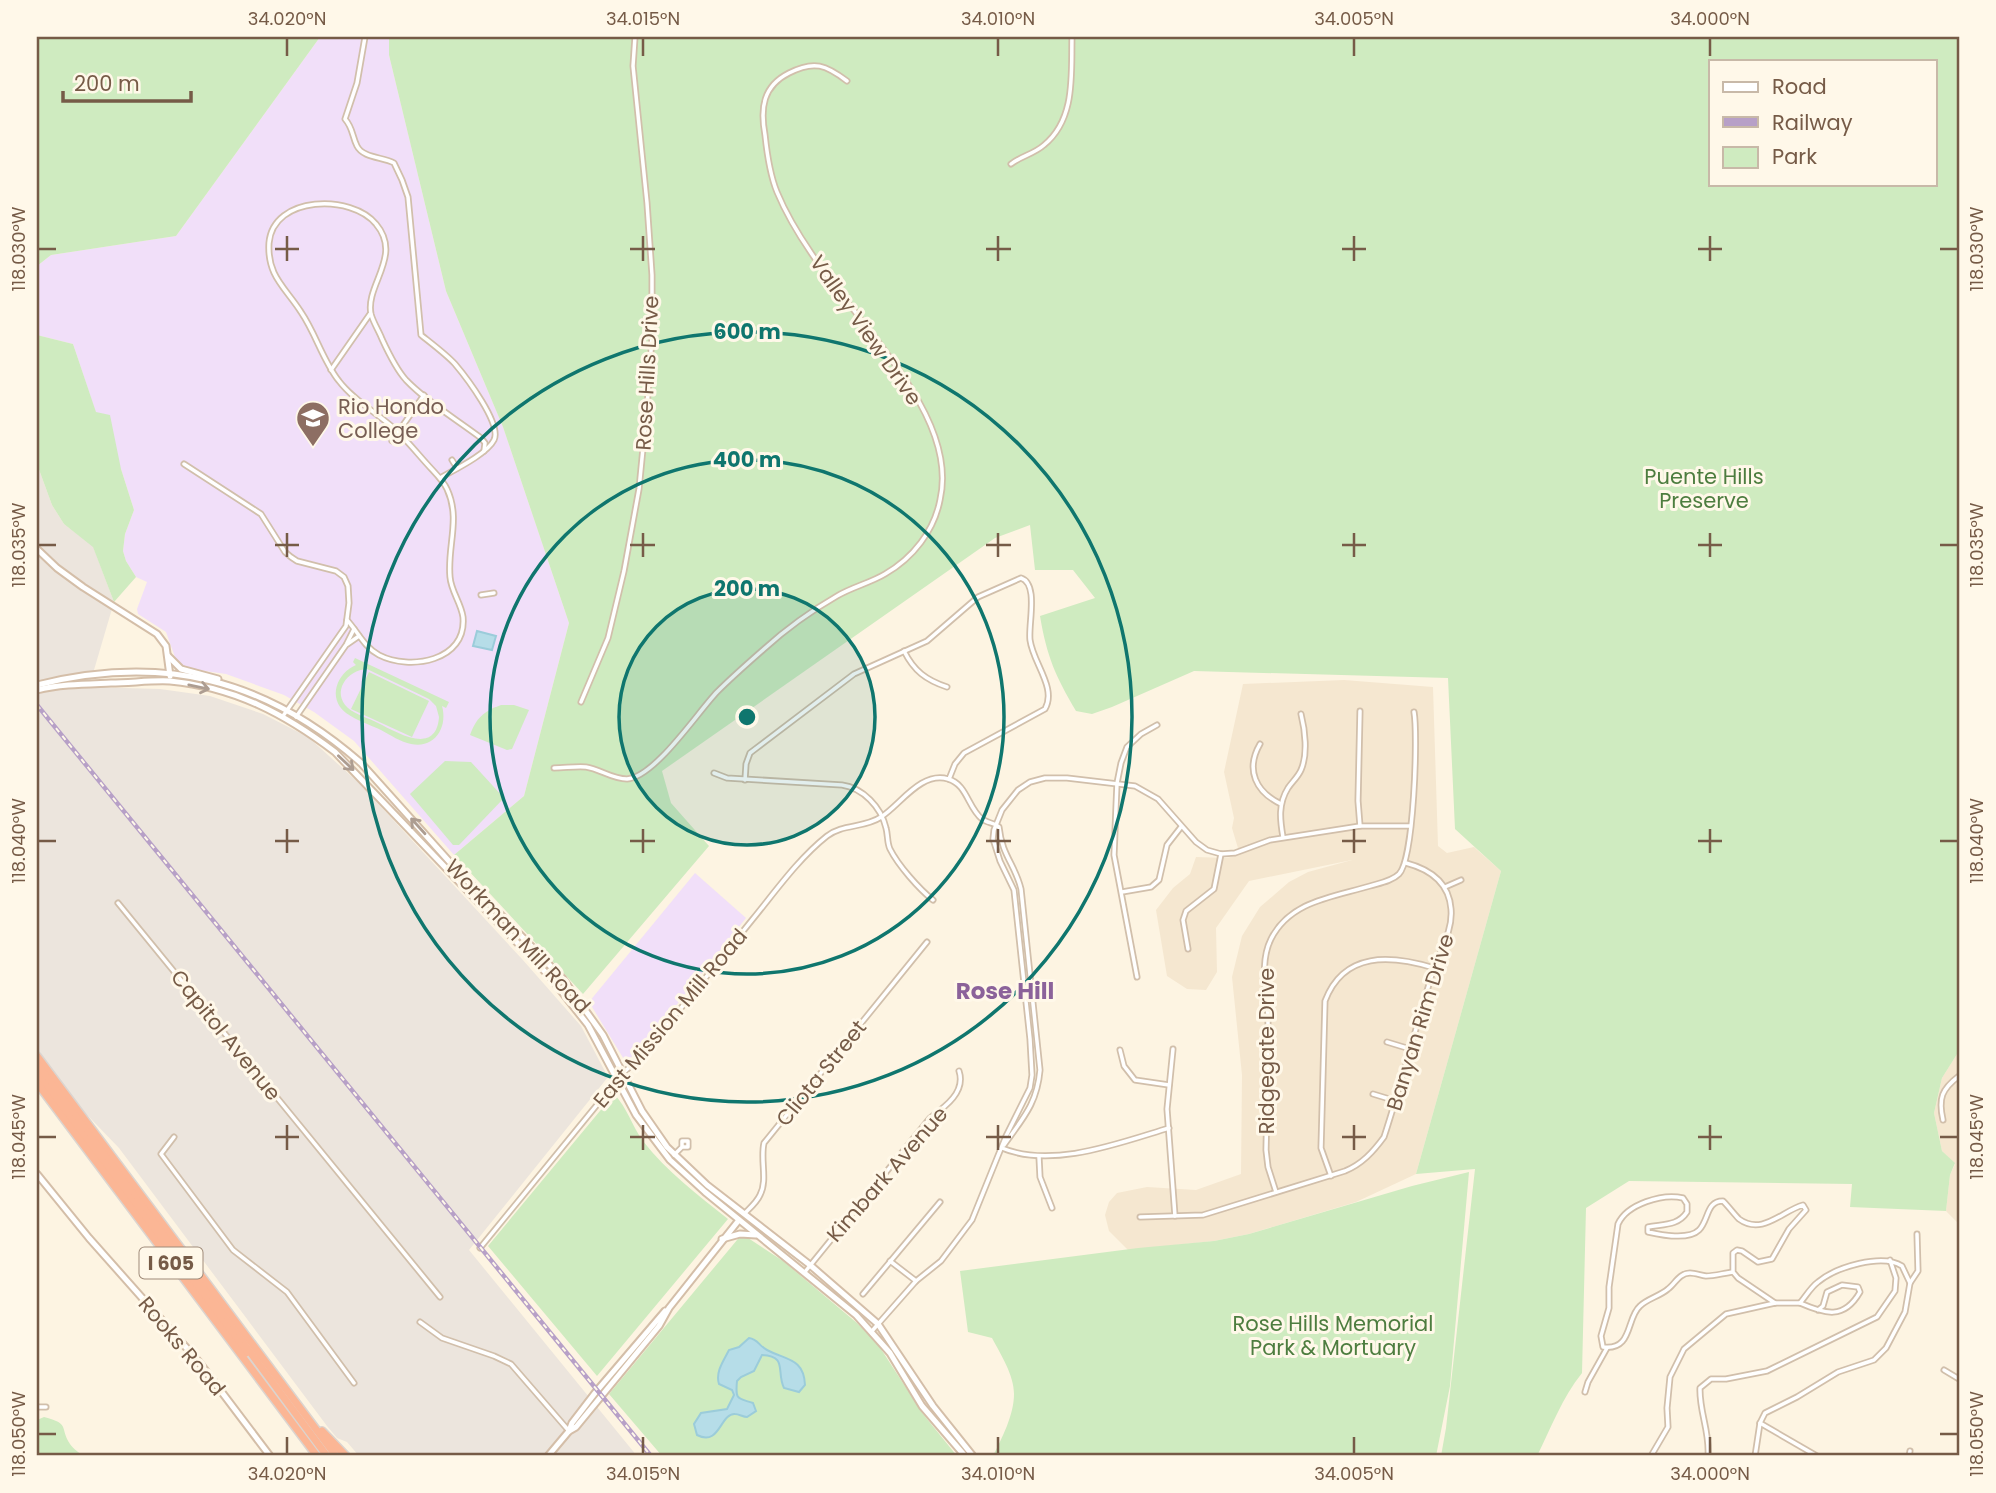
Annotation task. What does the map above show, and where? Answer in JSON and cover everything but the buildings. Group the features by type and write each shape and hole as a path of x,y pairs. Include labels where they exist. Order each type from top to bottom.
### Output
{"highway":[{"name":"I 605","path":"37,1056 336,1456"},
{"path":"37,1064 326,1456"},
{"path":"37,1074 326,1456"},
{"name":"I 605","path":"37,1083 316,1456"},
{"path":"289,1394 346,1456"}],"main road":[{"path":"37,549 72,579 157,634 166,646 170,681"},
{"path":"168,656 181,669 217,678 221,683"},
{"name":"Workman Mill Road","path":"37,688 115,674 170,673 221,683 288,709 361,763 456,869 563,979 603,1035 642,1111 672,1158 703,1182 757,1235 872,1331 890,1353 922,1406 965,1456"},
{"name":"Workman Mill Road","path":"37,688 170,681 235,695 272,709 335,752 551,978 588,1025 636,1115 672,1158 741,1217 810,1265 878,1324 933,1406 973,1456"},
{"path":"551,978 560,983 576,1002 581,1002"},
{"name":"Rooks Road","path":"37,1174 200,1362 270,1456"},
{"path":"548,1456 569,1431 576,1427 659,1326 669,1308 741,1217"},
{"path":"722,1239 740,1234 757,1235"}],"street":[{"path":"365,37 357,83 345,119 351,125 357,147 366,155 394,163 408,197 421,335 454,363 487,411 496,431 495,438 484,451 440,478"},
{"name":"Rose Hills Drive","path":"581,702 606,645 624,571 639,489 648,407 652,337 651,264 633,66 635,37"},
{"path":"1011,164 1042,147 1054,136 1062,122 1070,100 1072,37"},
{"name":"Valley View Drive","path":"554,768 585,767 626,779 648,770 716,693 752,659 819,606 846,590 884,575 903,562 919,545 934,521 943,482 941,457 931,428 912,390 796,228 776,190 768,156 762,105 770,88 782,77 802,66 830,68 846,81"},
{"path":"184,464 261,514 290,557 327,567 344,577 348,586 348,620 359,636 377,653 388,658 413,662 438,658 449,652 457,639 463,616 449,576 455,524 454,506 446,485 399,433 378,412 340,382 331,370 303,314 283,290 274,274 270,261 272,232 282,216 301,206 335,206 360,211 377,225 385,241 386,253 371,314 331,370"},
{"path":"371,314 404,378 481,438 485,443 484,451"},
{"path":"392,441 424,395"},
{"path":"452,460 457,468"},
{"path":"745,780 750,753 853,674 927,641 978,597 1021,578 1026,580 1031,588 1031,646 1049,692 1049,702 1045,709 964,753 955,764 949,779"},
{"path":"481,595 494,593"},
{"path":"283,716 348,620"},
{"path":"292,722 337,659 354,629"},
{"path":"346,645 359,636"},
{"path":"904,651 915,670 947,687"},
{"path":"1360,711 1360,825"},
{"path":"1413,712 1416,722 1415,761 1406,863 1423,868 1436,876 1445,887 1461,880"},
{"path":"1283,837 1281,804 1304,761 1304,726 1301,714"},
{"path":"1137,977 1114,855 1117,783 1127,747 1141,734 1157,725"},
{"path":"1260,744 1253,763 1257,784 1269,798 1281,804"},
{"path":"714,773 745,780 854,787 868,797 881,817 886,826 891,850 921,891 933,900"},
{"path":"872,1331 916,1281 941,1261 972,1220 1002,1148 1027,1098 1032,1075 1016,901 1011,879 996,850 994,831 1009,800 1030,782 1045,778 1135,786 1158,799 1202,846 1221,855 1283,837 1360,825 1410,827"},
{"path":"881,817 904,795 928,781 949,779 962,790 980,818 999,827 1005,856 1018,878 1028,932 1040,1070 1039,1087 1033,1106 1002,1148"},
{"name":"East Mission Mill Road","path":"480,1248 806,856 828,835 843,828 873,822 881,817"},
{"path":"1122,892 1151,887 1159,880 1167,845 1181,826"},
{"path":"1188,949 1183,920 1186,911 1214,889 1221,855"},
{"name":"Ridgegate Drive","path":"1276,1192 1266,1150 1268,1000 1264,971 1267,949 1279,925 1306,904 1386,882 1400,873 1406,863"},
{"name":"Banyan Rim Drive","path":"1140,1217 1203,1215 1331,1176 1359,1165 1377,1147 1384,1137 1396,1101 1434,968 1451,925 1451,908 1445,887"},
{"name":"Capitol Avenue","path":"118,903 440,1297"},
{"name":"Cliota Street","path":"741,1217 760,1195 764,1184 761,1155 764,1143 927,942"},
{"path":"1331,1176 1321,1149 1325,1001 1329,992 1341,975 1361,963 1395,959 1434,968"},
{"path":"1387,1042 1410,1049"},
{"path":"1172,1049 1167,1109 1175,1216"},
{"path":"1120,1050 1124,1066 1135,1080 1169,1085"},
{"name":"Kimbark Avenue","path":"804,1273 930,1118 954,1097 961,1084 959,1071"},
{"path":"1942,1120 1942,1096 1949,1083 1959,1076"},
{"path":"1373,1094 1396,1101"},
{"path":"1002,1148 1018,1155 1039,1157 1114,1146 1169,1128"},
{"path":"174,1138 161,1154 233,1250 287,1292 354,1383"},
{"path":"672,1158 681,1148"},
{"path":"1039,1157 1040,1177 1052,1208"},
{"path":"1607,1348 1601,1344 1601,1336 1609,1308 1609,1287 1618,1224 1624,1216 1652,1199 1672,1195 1683,1198 1687,1204 1687,1212 1681,1220 1647,1229 1653,1233 1689,1236 1700,1229 1714,1202 1723,1201 1740,1220 1754,1225 1766,1224 1805,1206 1804,1214 1789,1229 1777,1255 1772,1259 1758,1262 1742,1251 1733,1253 1733,1272 1745,1284 1775,1303"},
{"path":"863,1294 940,1202"},
{"path":"1755,1456 1760,1423 1768,1411 1838,1372 1878,1357 1886,1349 1902,1319 1910,1283 1918,1271 1917,1234"},
{"path":"1800,1303 1819,1281 1850,1267 1877,1260 1902,1266 1910,1283"},
{"path":"890,1261 916,1281"},
{"path":"1708,1456 1709,1442 1699,1399 1700,1388 1711,1379 1726,1379 1767,1371 1877,1317 1895,1291 1896,1278 1890,1261"},
{"path":"1585,1392 1607,1348 1626,1337 1640,1305 1669,1289 1684,1274 1710,1276 1733,1272"},
{"path":"1651,1456 1668,1427 1670,1377 1684,1349 1726,1314 1775,1303 1800,1303 1823,1312 1842,1311 1853,1305 1860,1293 1858,1287 1842,1285 1827,1292 1818,1310"},
{"path":"420,1322 455,1344 511,1364 569,1431"},
{"path":"1944,1370 1959,1379"},
{"path":"37,1407 46,1407"},
{"path":"1760,1423 1817,1456"},
{"path":"1909,1456 1910,1451"}],"shaded area":[{"name":"Rio Hondo College","path":"320,37 389,37 389,55 446,291 503,427 569,623 524,796 454,855 354,741 314,712 284,695 226,674 184,668 176,660 166,632 138,614 137,609 147,582 136,577 123,551 125,534 134,510 121,469 96,413 73,344 37,335 37,266 51,255 176,236"},
{"path":"37,464 52,505 64,524 93,546 114,602 89,687 160,689 210,696 263,714 308,737 359,783 581,1026 608,1077 469,1250 637,1456 359,1456 327,1426 119,1148 64,1091 37,1056"},
{"path":"1344,680 1433,687 1438,846 1447,853 1474,847 1501,871 1416,1174 1356,1202 1249,1234 1214,1241 1128,1250 1109,1231 1105,1215 1109,1202 1117,1193 1147,1187 1196,1190 1241,1174 1242,1075 1232,977 1242,936 1260,907 1289,882 1308,872 1352,860 1249,881 1216,928 1217,972 1206,990 1187,989 1167,976 1156,910 1173,888 1190,874 1196,857 1226,858 1240,855 1232,828 1234,818 1224,772 1243,684"},
{"path":"695,873 746,918 639,1052 625,1061 589,1002"},
{"path":"1959,1051 1959,1224 1946,1211 1950,1175 1955,1164 1942,1151 1934,1113 1942,1078"}],"green space":[{"path":"37,37 320,37 176,236 51,255 37,266"},
{"name":"Puente Hills Preserve","path":"389,37 1959,37 1959,1051 1942,1078 1934,1113 1942,1151 1955,1163 1950,1175 1946,1211 1850,1207 1852,1184 1629,1181 1586,1208 1582,1373 1563,1403 1537,1456 1441,1456 1475,1169 1416,1174 1501,871 1455,829 1448,678 1194,671 1092,714 1076,711 1053,665 1040,616 1095,598 1073,570 1035,570 1030,525 995,538 662,771 671,803 709,846 583,994 454,855 524,796 569,623 503,427 446,291 389,55"},
{"path":"37,335 73,344 96,412 110,415 121,469 134,510 125,534 123,551 136,577 114,602 93,547 64,524 52,505 37,464"},
{"path":"355,658 449,702 446,708 442,706 443,722 438,735 427,743 411,744 346,713 340,707 336,693 339,680 356,665 353,662","holes":["367,669 429,699 436,706 439,717 436,729 431,736 424,739 415,738 405,736 351,710 343,702 341,689 353,673"]},
{"path":"369,672 429,701 412,737 351,709"},
{"path":"501,705 514,705 529,710 512,749 507,750 470,735 481,716"},
{"path":"445,761 471,762 504,798 459,845 453,845 410,794"},
{"path":"614,1094 652,1152 728,1219 597,1376 488,1246"},
{"name":"Rose Hills Memorial Park & Mortuary","path":"1469,1172 1450,1386 1436,1456 993,1456 1010,1418 1014,1394 1012,1380 992,1338 968,1332 960,1271 1214,1241 1249,1234"},
{"path":"742,1234 783,1261 857,1323 879,1346 923,1414 957,1456 662,1456 609,1394"},
{"path":"44,1417 61,1424 70,1444 83,1456 37,1456 37,1420"}],"water":[{"path":"477,631 496,636 492,650 473,646"},
{"path":"749,1338 798,1365 805,1385 799,1392 784,1388 778,1362 775,1358 762,1355 754,1371 737,1381 737,1395 753,1403 756,1411 747,1417 730,1415 711,1437 697,1435 694,1424 701,1413 727,1409 734,1395 732,1390 719,1384 719,1371 729,1350 739,1347"}],"railway":[{"path":"37,705 651,1456"}],"place":[{"name":"Rio Hondo College","path":"313,448"}],"district":[{"name":"Rose Hill","path":"1005,991"}]}
